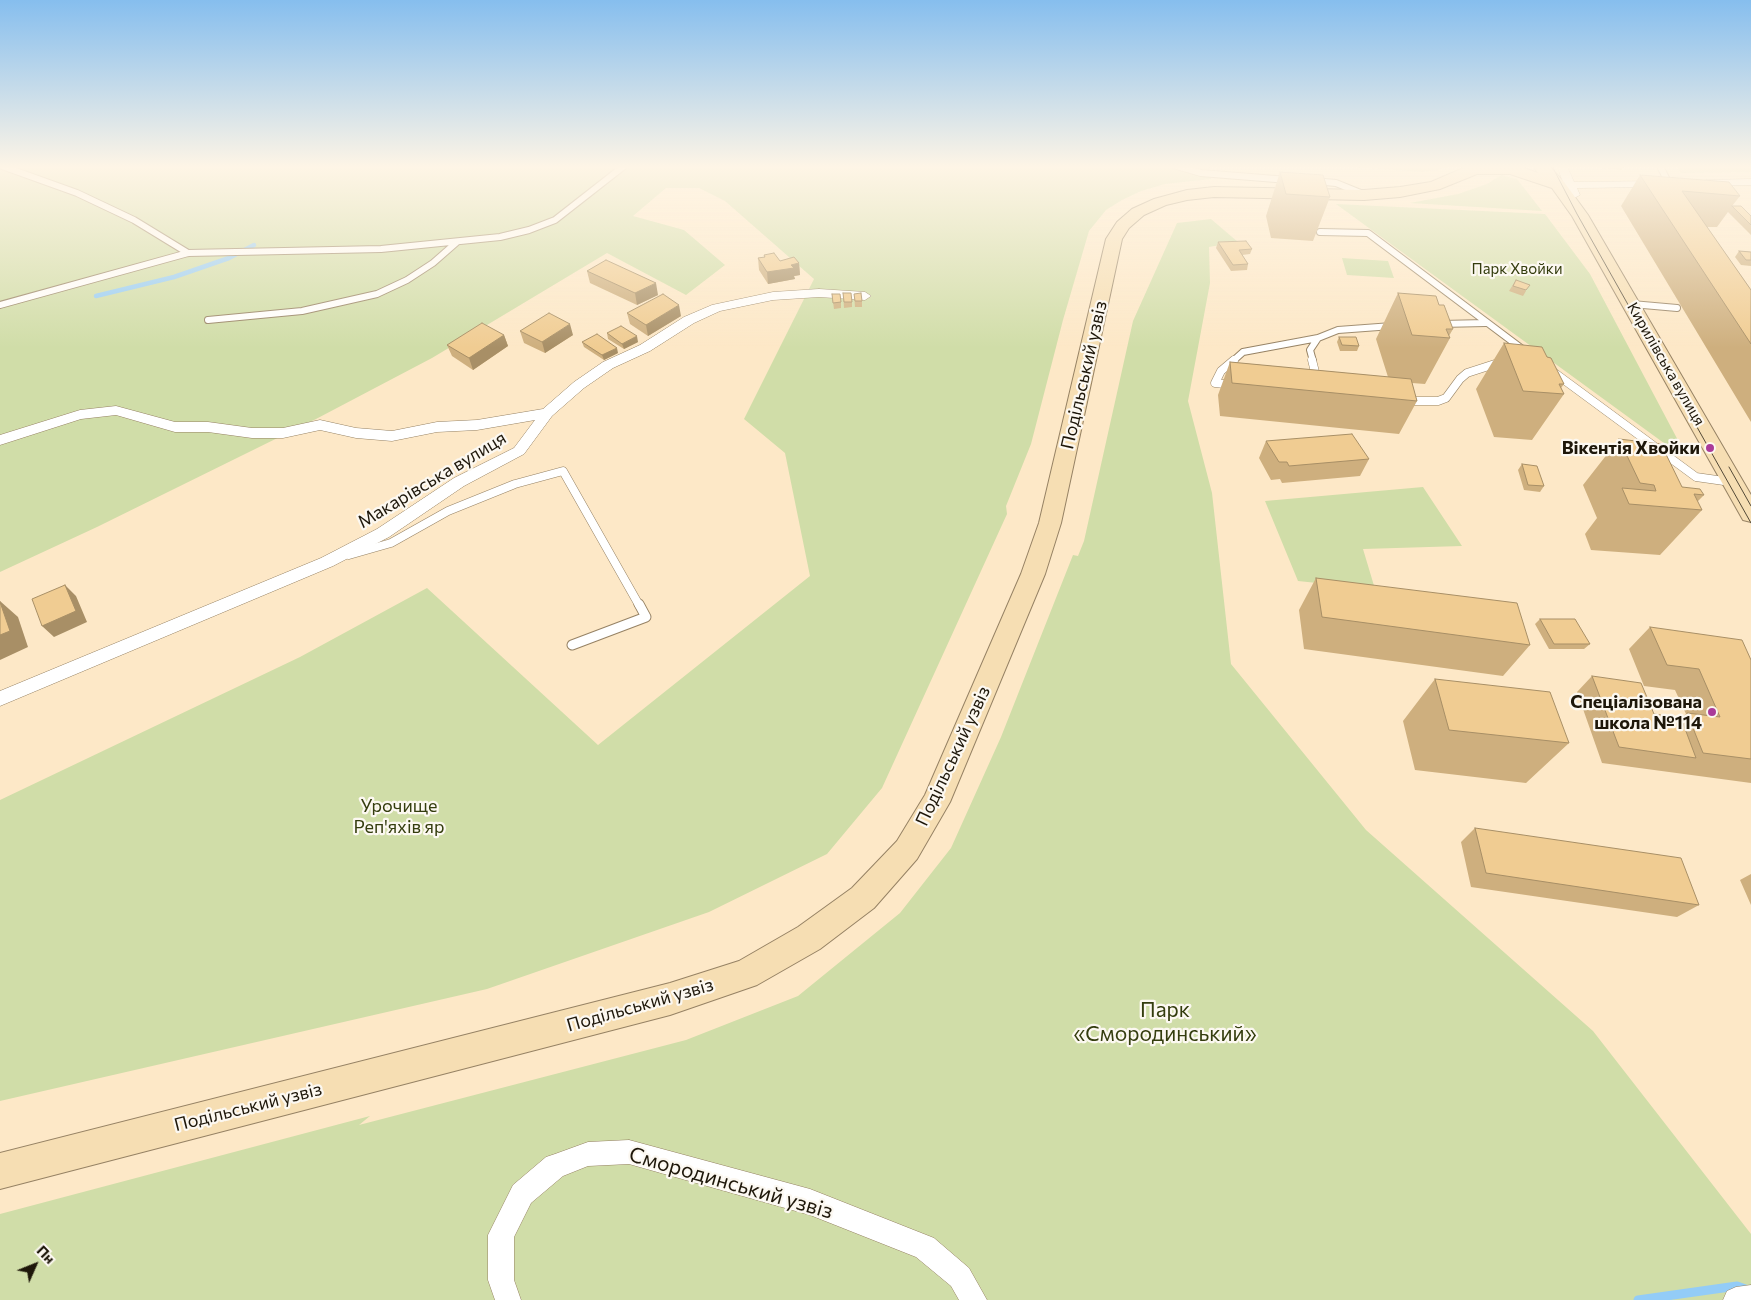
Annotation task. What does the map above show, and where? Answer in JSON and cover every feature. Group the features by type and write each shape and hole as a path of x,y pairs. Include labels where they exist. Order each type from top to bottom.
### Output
{"street":[{"name":"Подільський узвіз","path":"0,1171 670,999 746,974 809,938 863,898 907,850 936,802 1033,574 1050,524 1114,239 1122,227"},
{"name":"Кирилівська вулиця","path":"1587,227 1751,514"},
{"name":"Макарівська вулиця","path":"0,699 327,562 383,533 459,482 519,451 547,413 579,385 608,365 646,348 689,320 716,308 773,296 819,293 865,296"},
{"path":"0,440 80,415 116,410 175,427 208,427 252,433 275,433 320,425 356,433 392,436 437,427 477,425 547,413"},
{"name":"Смородинський узвіз","path":"508,1300 501,1280 501,1234 522,1194 555,1166 588,1154 629,1152 810,1202 925,1247 960,1278 974,1300"},
{"path":"1736,1300 1751,1298"}],"lane":[{"path":"144,227 188,253"},
{"path":"0,305 188,253 381,249 500,237 538,227"},
{"path":"1320,232 1368,234 1536,359"},
{"path":"208,320 302,311 377,294 414,276 433,263 457,242"},
{"path":"1632,304 1677,308"},
{"path":"1431,325 1486,323"},
{"path":"1243,385 1215,383 1221,371 1243,352 1318,338 1338,330 1404,326"},
{"path":"1318,338 1310,350 1318,384"},
{"path":"1519,356 1528,353"},
{"path":"1394,400 1438,401 1446,398 1460,379 1467,373 1510,359"},
{"path":"1544,364 1696,477 1733,482"},
{"path":"327,562 391,543 448,510 516,484 563,471 646,616 572,645"}],"green space":[{"name":"Урочище Реп'яхів яр","path":"0,227 672,227 684,230 725,265 686,295 607,253 432,358 316,419 97,527 0,572"},
{"name":"Урочище Реп'яхів яр","path":"754,227 1093,227 1089,231 1063,320 1031,444 1006,506 1007,514 882,788 827,854 709,912 487,989 0,1101 0,800 300,657 427,588 598,745 810,576 785,453 744,419 814,279"},
{"name":"Парк «Смородинський»","path":"1175,227 1220,227 1238,242 1209,247 1210,283 1188,401 1212,493 1231,664 1366,830 1593,1031 1751,1234 1751,1300 0,1300 0,1214 370,1116 359,1125 686,1040 798,996 900,913 951,848 1001,737 1073,555 1078,556 1084,541 1133,321"},
{"name":"Парк Хвойки","path":"1367,227 1554,227 1590,274 1681,446 1674,448 1668,446"},
{"path":"1342,258 1388,261 1394,278 1347,275"},
{"path":"1423,487 1462,546 1363,549 1375,589 1298,581 1265,501"}],"building":[{"path":"1674,227 1707,227 1751,290 1751,344"},
{"path":"1246,241 1252,249 1239,250 1248,264 1233,265 1218,242"},
{"path":"1739,251 1751,252 1751,260 1746,260"},
{"path":"774,253 780,261 794,257 799,263 791,265 794,268 767,272 758,258"},
{"path":"606,260 656,283 635,293 587,271"},
{"path":"1516,280 1530,285 1526,290 1513,286"},
{"path":"843,293 851,293 852,302 844,302"},
{"path":"861,293 862,301 855,301 854,294"},
{"path":"1398,293 1436,296 1439,305 1444,305 1453,329 1446,329 1450,338 1412,335"},
{"path":"663,294 679,305 646,325 627,313"},
{"path":"832,294 840,294 841,302 833,303"},
{"path":"549,313 570,324 542,342 520,331"},
{"path":"482,323 504,335 469,358 447,345"},
{"path":"621,326 637,336 622,344 607,333"},
{"path":"597,334 617,348 602,355 582,342"},
{"path":"1339,337 1356,337 1359,346 1342,345"},
{"path":"1504,343 1542,347 1547,357 1551,358 1564,384 1559,384 1564,394 1523,391"},
{"path":"1230,362 1411,379 1417,401 1232,383"},
{"path":"1352,434 1369,459 1289,466 1287,462 1279,462 1266,441"},
{"path":"1619,439 1661,444 1682,487 1700,489 1704,495 1694,494 1702,510 1629,504 1622,488 1656,491 1654,485 1640,483"},
{"path":"1522,464 1537,466 1544,486 1528,485"},
{"path":"1316,578 1517,603 1530,645 1322,617"},
{"path":"65,585 76,611 42,626 32,599"},
{"path":"0,602 10,631 0,635"},
{"path":"1540,619 1575,619 1590,644 1554,644"},
{"path":"1650,627 1742,640 1751,660 1751,759 1703,753 1687,713 1720,717 1699,669 1667,665"},
{"path":"1592,676 1641,683 1654,714 1681,718 1696,758 1619,747"},
{"path":"1435,679 1550,692 1569,743 1449,730"},
{"path":"1475,828 1681,858 1699,905 1486,873"}],"waterway":[{"path":"96,296 174,277 229,258 254,245"},
{"path":"1638,1300 1737,1286 1751,1291"}],"tram line":[{"path":"1584,227 1751,523"},
{"path":"1729,467 1751,506"}],"place":[{"name":"Вікентія Хвойки","path":"1710,448"},
{"name":"Спеціалізована школа №114","path":"1712,712"}]}
